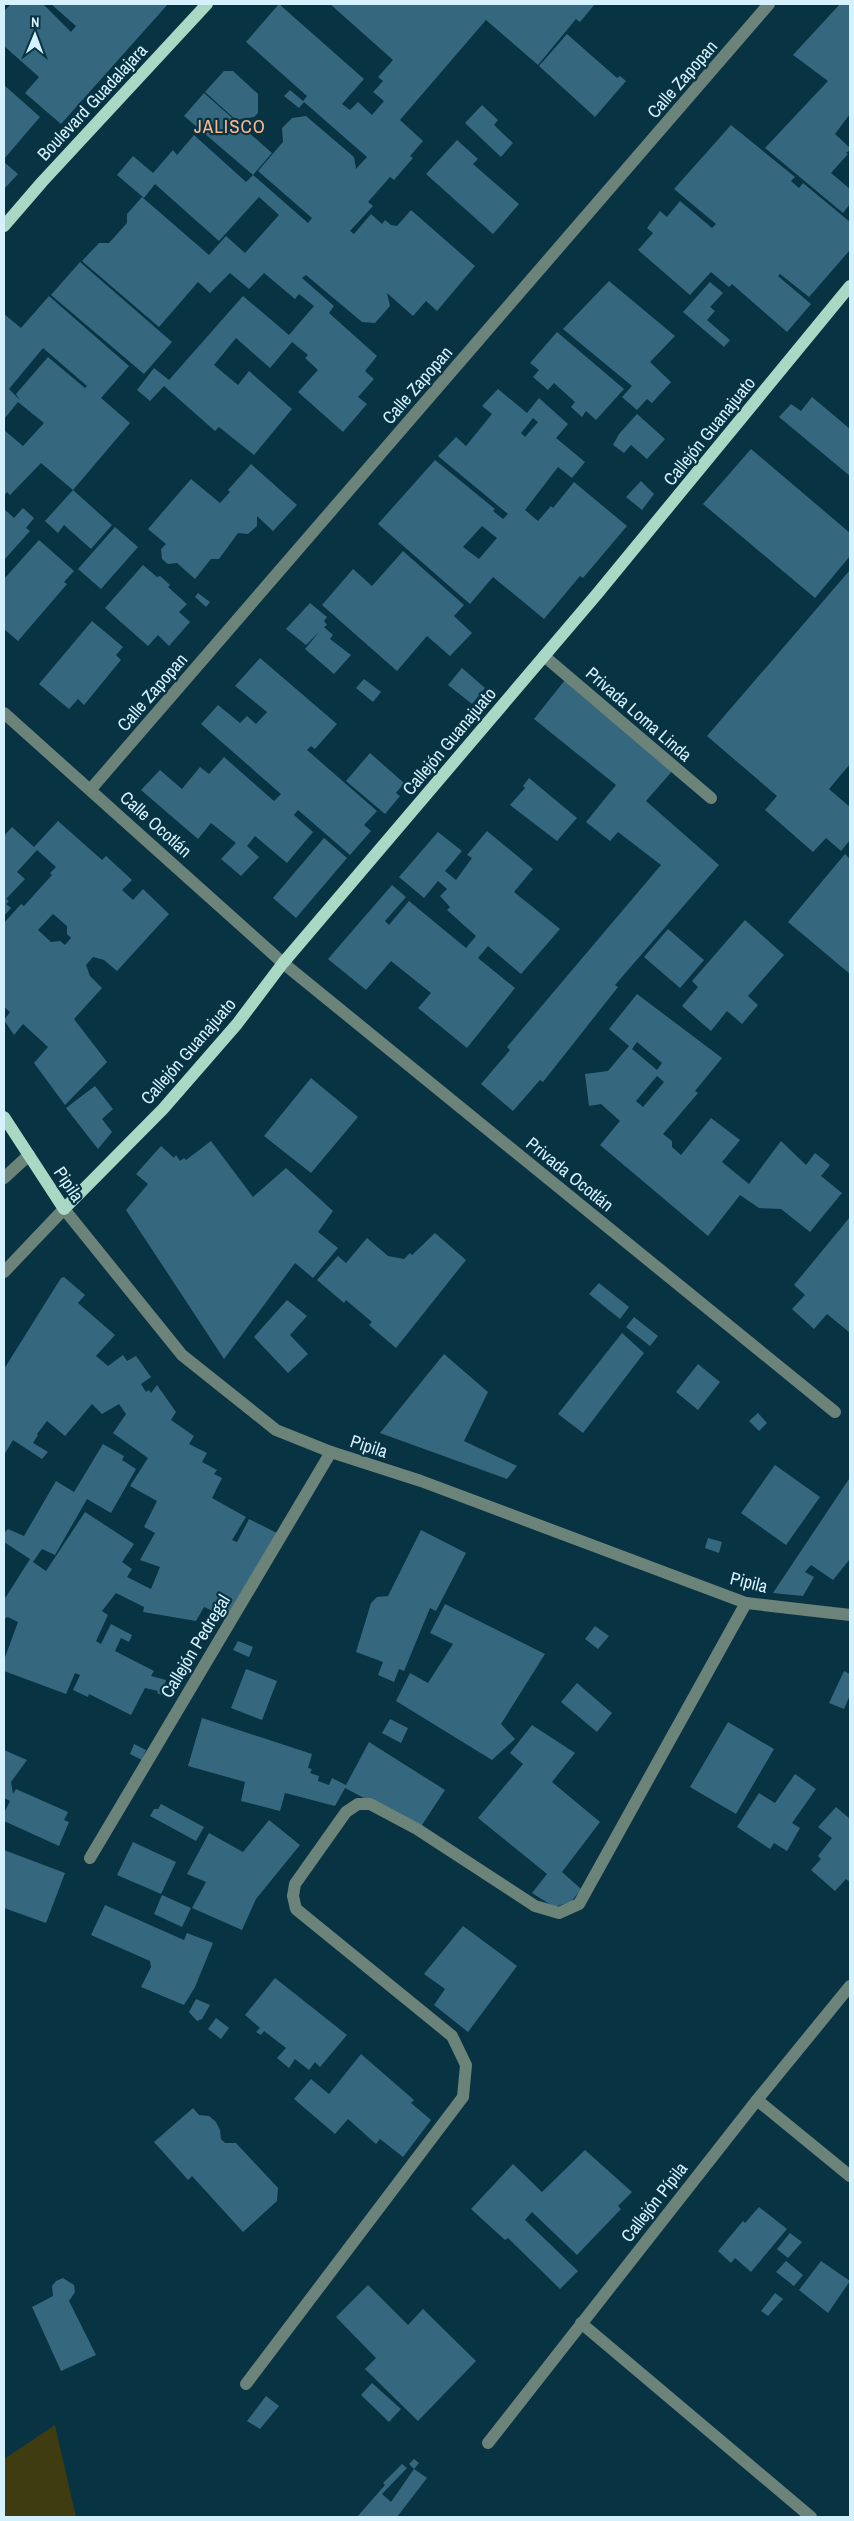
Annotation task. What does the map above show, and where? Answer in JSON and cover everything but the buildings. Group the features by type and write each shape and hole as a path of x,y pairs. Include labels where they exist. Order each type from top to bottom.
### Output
{"main road":[{"name":"Boulevard Guadalajara","path":"4,226 48,174 207,4"},
{"name":"Callejón Guanajuato","path":"64,1209 163,1109 237,1024 283,963 544,656 850,286"},
{"name":"Pipila","path":"4,1117 64,1209"}],"street":[{"name":"Calle Zapopan","path":"91,789 769,4"},
{"name":"Privada Loma Linda","path":"544,656 710,798"},
{"name":"Calle Ocotlán","path":"4,713 283,963"},
{"name":"Privada Ocotlán","path":"283,963 835,1412"},
{"path":"4,1178 29,1155"},
{"path":"4,1272 64,1209"},
{"name":"Pipila","path":"64,1209 182,1354 276,1430 331,1452 421,1481 746,1602 850,1615"},
{"name":"Callejón Pedregal","path":"90,1858 331,1452"},
{"path":"246,2384 463,2097 466,2066 452,2036 296,1909 293,1896 294,1884 346,1812 358,1804 370,1804 417,1829 535,1906 559,1913 579,1904 746,1602"},
{"name":"Callejón Pípila","path":"488,2443 757,2100 850,1986"},
{"path":"757,2100 850,2176"},
{"path":"581,2324 811,2517"}],"shaded area":[{"path":"55,2425 76,2517 4,2517 4,2459"}],"district":[{"name":"JALISCO","path":"230,126"}]}
